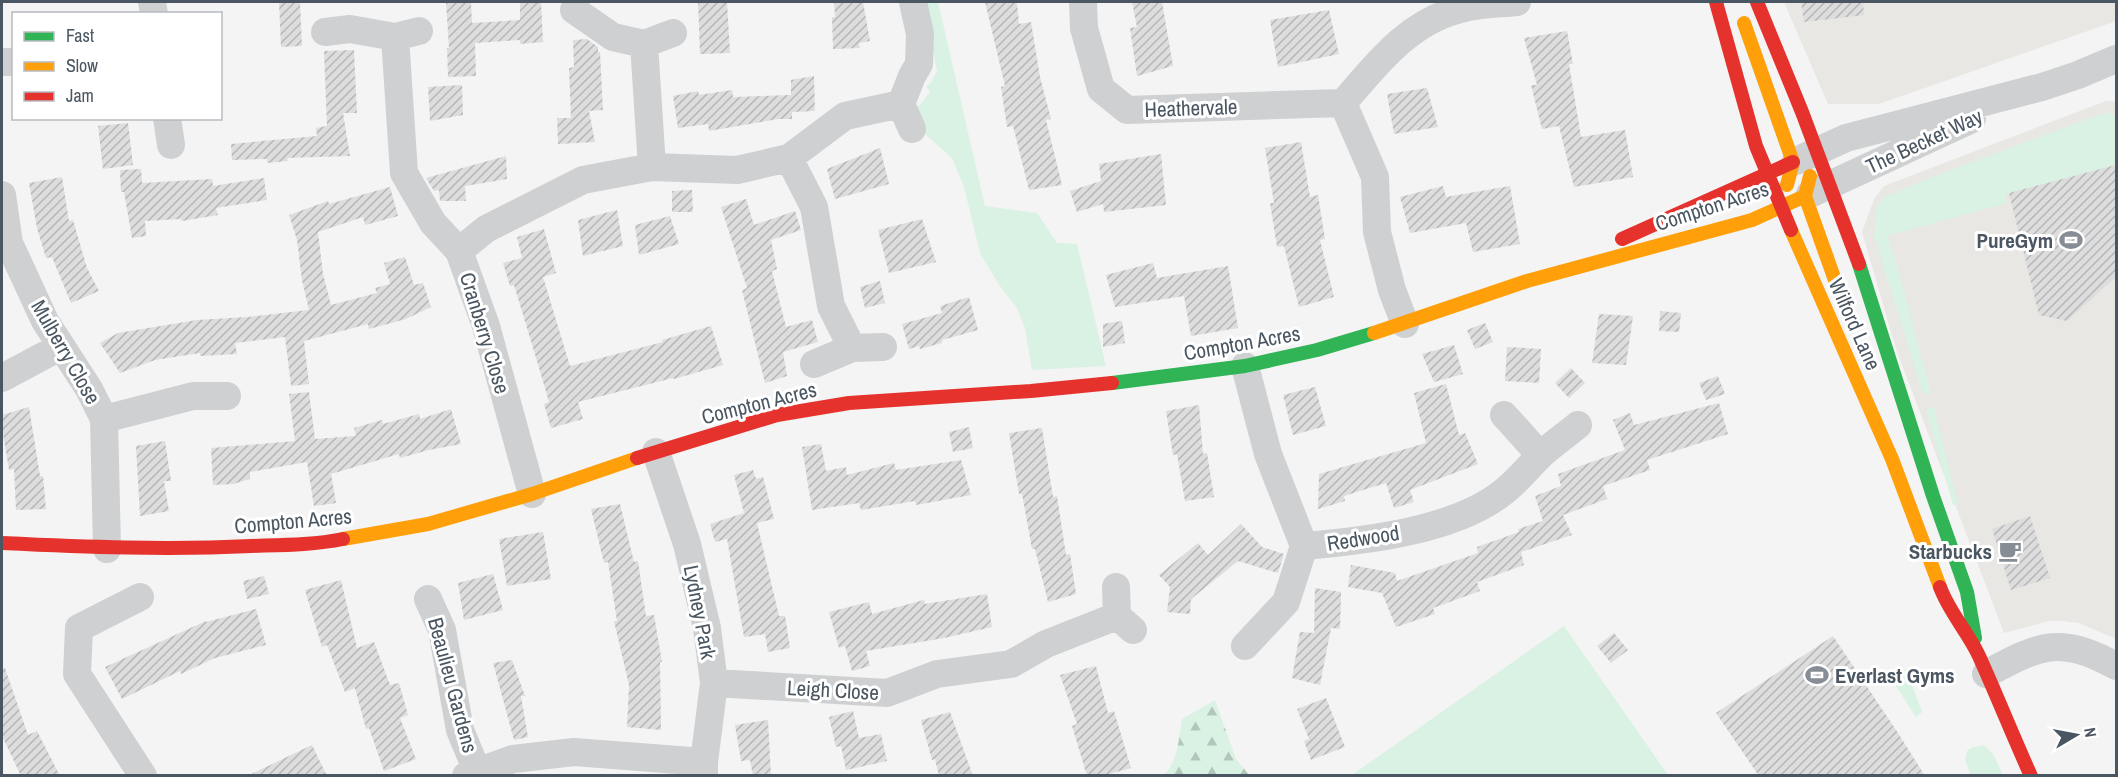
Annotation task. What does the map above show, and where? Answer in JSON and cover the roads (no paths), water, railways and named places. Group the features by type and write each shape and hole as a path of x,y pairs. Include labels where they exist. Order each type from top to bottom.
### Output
{"street":[{"name":"Cranberry Close","path":"532,494 486,327 459,250 486,229 583,180 652,167 736,170 789,158 845,116 907,117 912,76 919,64 920,34 913,2"},
{"name":"Heathervale","path":"1083,2 1084,28 1101,89 1127,110 1343,103"},
{"path":"1405,324 1392,290 1377,232 1375,177 1343,103 1387,53 1404,37 1427,21 1462,8 1517,2"},
{"name":"Wilford Lane","path":"1716,2 1756,147 1793,162 1805,196 1857,258 1933,496 1967,592 1982,664"},
{"name":"Wilford Lane","path":"1757,2 1793,162 1893,459 1946,603 1982,664 2031,776"},
{"path":"574,10 613,37 644,44 673,33"},
{"path":"1741,12 1840,293"},
{"path":"325,32 350,29 407,34 404,173 433,223 459,250"},
{"path":"644,44 652,167"},
{"name":"The Becket Way","path":"1793,162 1846,138 2042,87 2116,59"},
{"name":"The Becket Way","path":"1805,196 2042,87"},
{"path":"789,158 814,207 831,306 852,348"},
{"path":"1793,162 1805,196"},
{"name":"Compton Acres","path":"1527,281 1793,162"},
{"name":"Mulberry Close","path":"2,195 9,243 45,321 89,389 104,419 107,549"},
{"name":"Compton Acres","path":"2,543 107,549 219,548 323,543 428,524 532,494 656,452 777,416 849,403 1031,392 1141,380 1245,366 1317,350 1405,324 1527,281 1752,220 1805,196"},
{"path":"2,378 60,347"},
{"path":"814,364 852,348 883,347"},
{"name":"Redwood","path":"1245,366 1268,454 1304,546 1365,541 1397,534 1473,510 1501,494 1540,455 1578,425"},
{"path":"104,419 193,396 226,396"},
{"path":"1881,399 1893,459"},
{"path":"1504,415 1540,455"},
{"name":"Lydney Park","path":"656,452 687,544 707,628 714,683 704,769"},
{"path":"1245,646 1286,602 1304,546"},
{"name":"Leigh Close","path":"714,683 887,693 938,674 1011,664 1046,644 1125,623 1116,587"},
{"path":"140,597 79,628 77,674 143,776"},
{"name":"Beaulieu Gardens","path":"428,599 442,630 460,730 472,773 513,759 574,752 704,769"},
{"path":"1982,664 2055,646 2074,647 2116,666"}],"place":[{"name":"PureGym","path":"2071,240"},
{"name":"Starbucks","path":"2010,551"},
{"name":"Everlast Gyms","path":"1817,675"}]}
